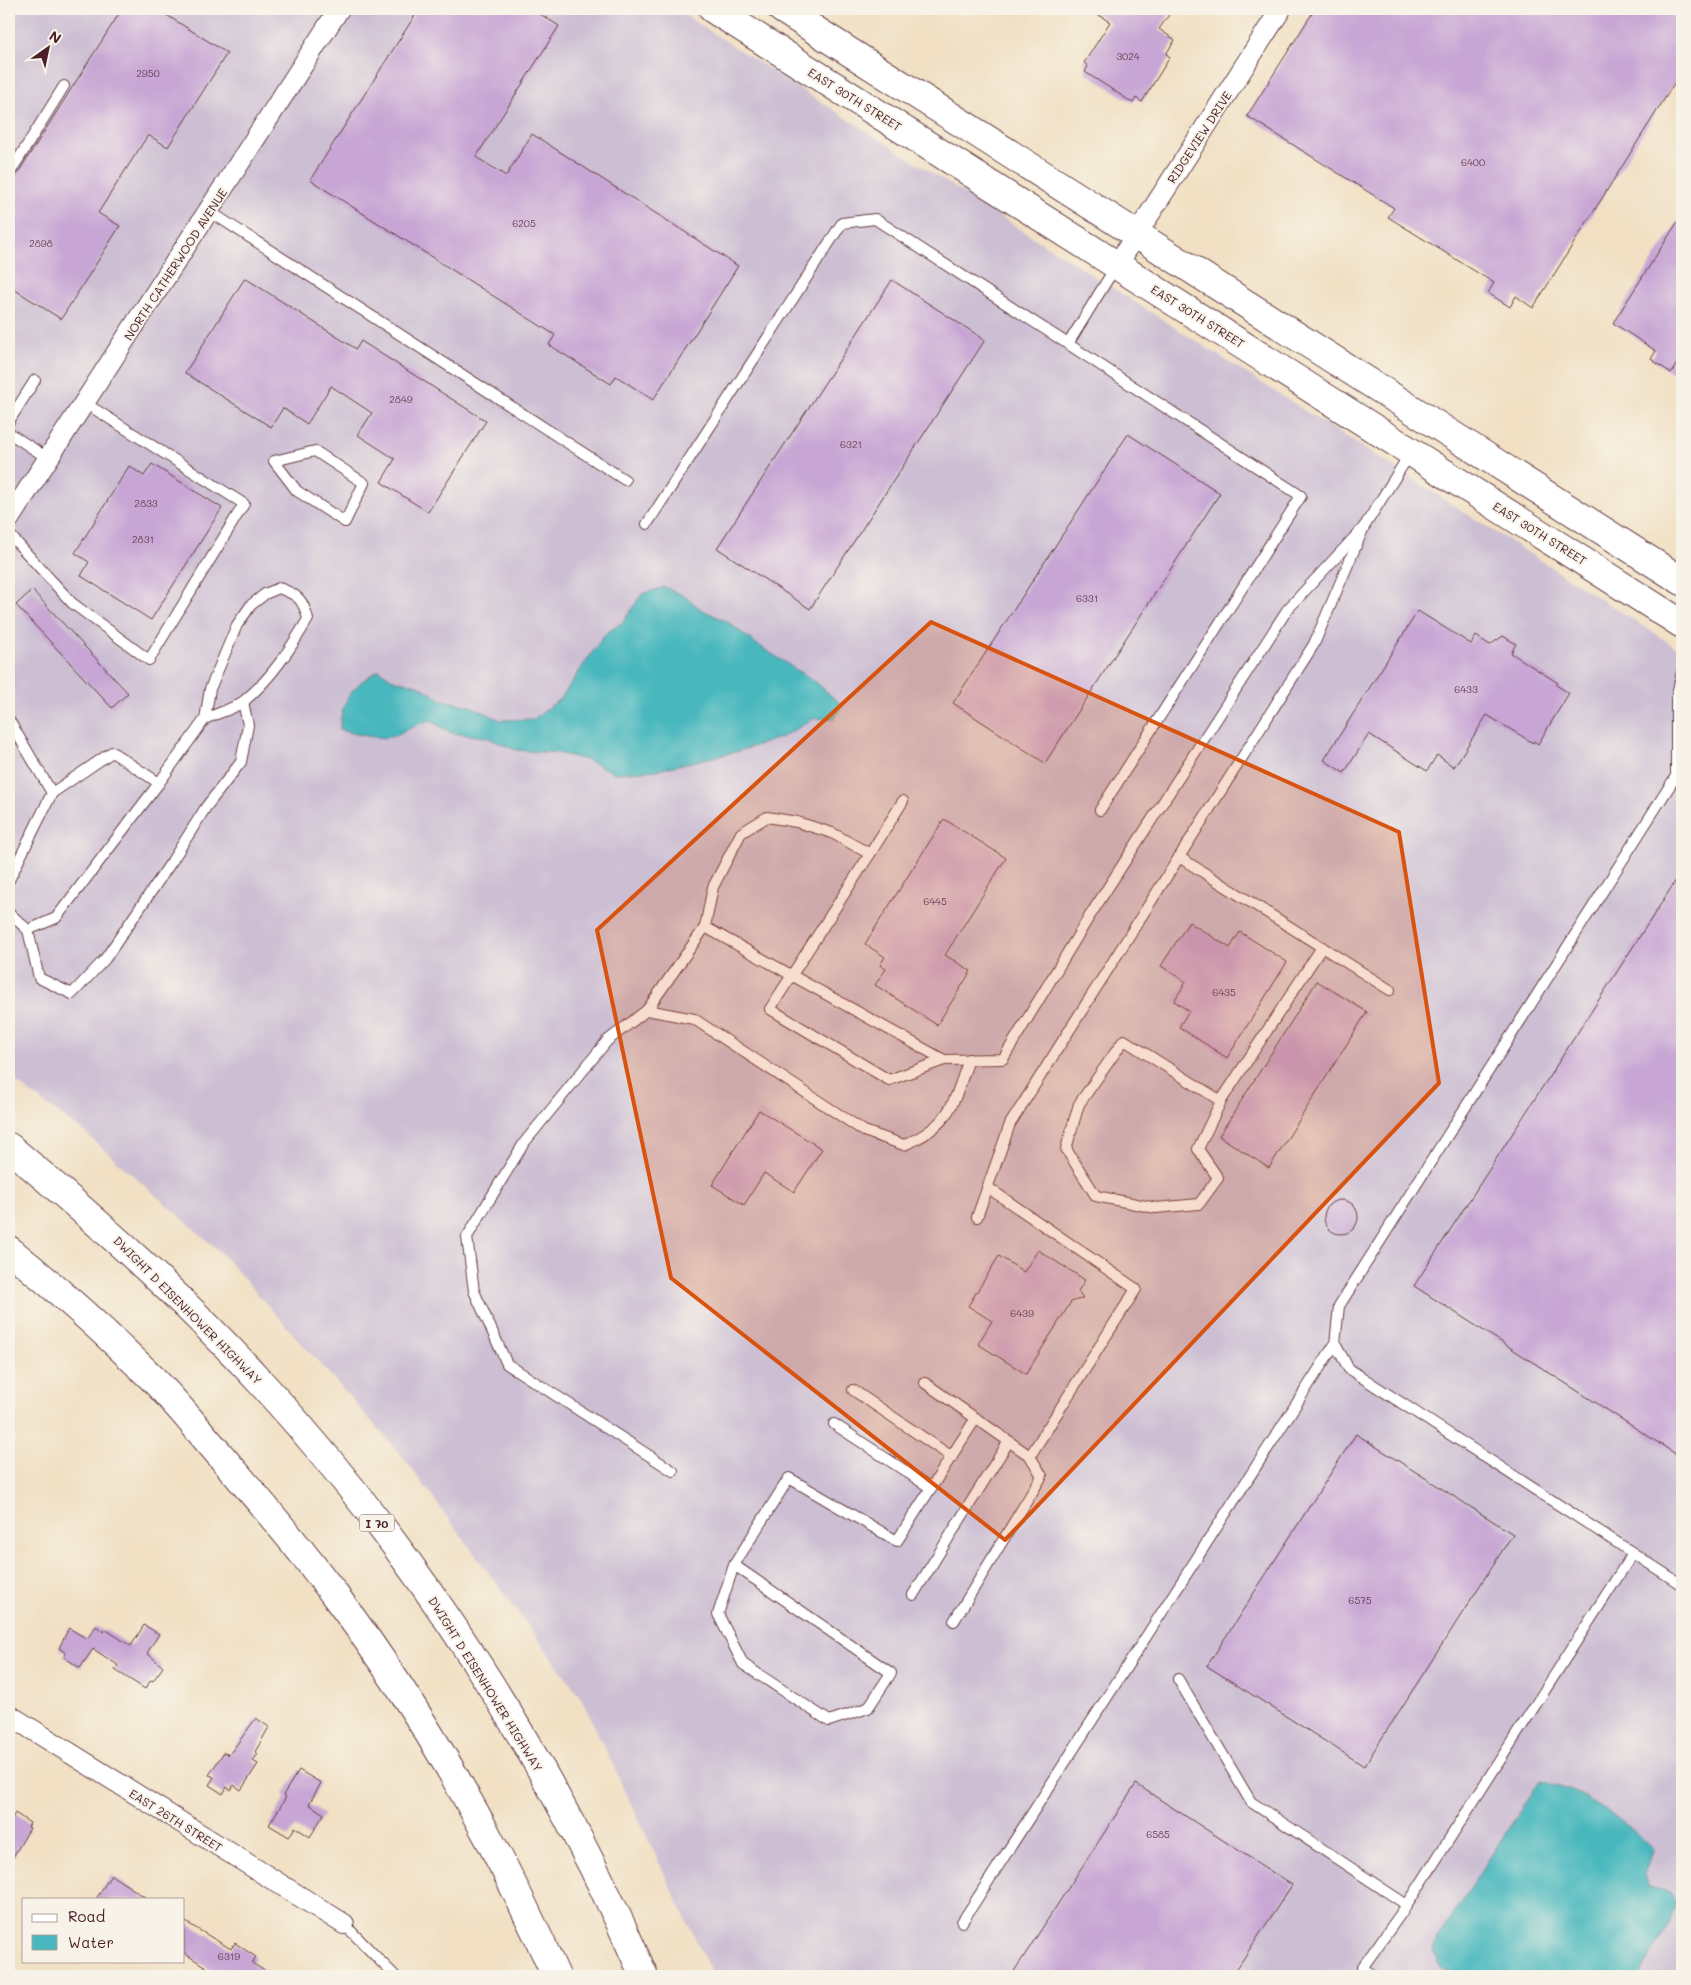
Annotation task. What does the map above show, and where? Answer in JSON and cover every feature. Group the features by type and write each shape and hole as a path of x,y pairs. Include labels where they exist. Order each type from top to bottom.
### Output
{"main road":[{"name":"EAST 30TH STREET","path":"712,9 1682,624"},
{"path":"782,9 1682,580"},
{"name":"DWIGHT D EISENHOWER HIGHWAY","path":"9,1147 118,1240 222,1340 306,1434 378,1524 428,1591 469,1652 528,1749 583,1848 644,1976"},
{"path":"9,1250 40,1274 154,1380 249,1489 337,1598 402,1692 464,1794 495,1850 556,1976"}],"street":[{"name":"NORTH CATHERWOOD AVENUE","path":"9,519 339,9"},
{"name":"RIDGEVIEW DRIVE","path":"1116,265 1280,9"},
{"name":"EAST 26TH STREET","path":"9,1715 344,1924"}],"lane":[{"path":"9,174 64,86"},
{"path":"209,211 625,480"},
{"path":"647,524 842,223 875,219 1301,496 1100,810"},
{"path":"1068,344 1116,265"},
{"path":"9,421 35,380"},
{"path":"9,534 72,604 149,660 244,504 85,403"},
{"path":"9,433 49,459"},
{"path":"315,451 364,483 345,522 297,491 274,461 315,451"},
{"path":"977,1217 1010,1124 1314,644 1364,527 1411,451"},
{"path":"903,801 770,1008 889,1080 944,1060 1003,1059 1089,917 1287,610 1364,527"},
{"path":"28,930 56,918 159,783 205,719 210,689 238,625 251,605 265,594 279,588 294,593 304,603 308,619 275,669 243,702 205,719"},
{"path":"962,1922 1335,1344 1339,1306 1676,776 1676,698 1682,672"},
{"path":"9,913 28,930 38,978 72,994 105,959 172,862 206,806 241,762 248,725 243,702"},
{"path":"9,720 52,793"},
{"path":"9,880 52,793 112,752 159,783"},
{"path":"673,1471 507,1364 474,1291 467,1237 524,1143 607,1041 647,1010 705,927 713,887 740,834 767,816 832,832 870,854"},
{"path":"1179,857 1390,990"},
{"path":"705,927 944,1060"},
{"path":"1221,1101 1124,1040 1079,1104 1066,1149 1096,1196 1156,1208 1199,1204 1218,1178 1198,1149 1221,1101 1322,947"},
{"path":"647,1010 694,1019 864,1131 904,1145 928,1135 951,1110 969,1059"},
{"path":"987,1187 1136,1289 1030,1456"},
{"path":"1335,1344 1349,1369 1682,1585"},
{"path":"925,1383 1030,1456 1042,1476 954,1621"},
{"path":"853,1390 952,1456"},
{"path":"734,1565 891,1672 868,1708 829,1721 743,1664 718,1614 734,1565 789,1478 897,1541 976,1418"},
{"path":"834,1424 931,1488"},
{"path":"913,1595 1009,1441"},
{"path":"1375,1976 1360,1972 1407,1906 1633,1553"},
{"path":"1178,1679 1251,1802 1407,1906"},
{"path":"344,1924 395,1976"}],"highlighted area":[{"path":"931,622 1399,832 1439,1083 1005,1540 671,1278 597,930"}],"shaded area":[{"path":"9,9 675,9 1682,651 1682,1976 713,1976 580,1696 399,1452 219,1251 84,1132 9,1077"}],"water":[{"path":"664,587 684,596 702,610 728,622 755,643 818,684 842,705 835,718 813,719 780,738 739,751 657,770 615,773 587,760 557,753 516,750 486,737 451,733 430,720 394,736 382,738 340,730 343,710 350,694 362,681 379,670 394,680 418,685 442,700 471,706 500,720 534,719 561,698 605,634 623,622 642,594"},
{"path":"1540,1780 1573,1792 1601,1807 1627,1826 1652,1850 1644,1875 1648,1887 1670,1892 1676,1902 1669,1925 1639,1976 1454,1976 1441,1968 1433,1952 1437,1939"}],"building":[{"path":"122,9 157,9 227,53 168,147 148,135 98,213 120,226 61,319 9,286 9,187"},
{"path":"419,9 532,9 559,26 476,157 506,176 532,134 738,266 653,400 616,376 611,384 549,345 555,335 310,180"},
{"path":"1089,9 1173,9 1159,29 1175,40 1166,54 1170,57 1142,102 1136,98 1133,103 1085,72 1088,66 1084,63 1110,22"},
{"path":"1315,9 1682,9 1682,71 1533,308 1516,296 1510,307 1488,293 1494,283 1388,217 1394,208 1247,116"},
{"path":"1682,215 1682,356 1671,373 1651,359 1656,351 1613,323"},
{"path":"245,278 356,349 361,341 486,421 428,512 381,482 395,459 358,435 372,413 331,386 307,424 283,408 271,427 185,373"},
{"path":"892,280 985,340 810,609 717,548"},
{"path":"1128,434 1220,493 1045,763 953,703"},
{"path":"152,464 222,508 151,620 81,576 89,562 75,553 129,466 144,476"},
{"path":"32,590 128,693 112,708 16,605"},
{"path":"1418,611 1471,644 1476,636 1490,645 1503,636 1516,644 1511,653 1558,683 1556,685 1569,693 1538,744 1534,741 1533,743 1487,715 1454,767 1437,755 1427,771 1369,734 1344,773 1324,760"},
{"path":"944,819 1006,858 945,955 971,971 937,1025 875,985 886,969 880,965 885,957 865,944"},
{"path":"1682,871 1682,1458 1414,1286"},
{"path":"1189,922 1230,948 1240,932 1287,962 1227,1058 1179,1027 1189,1011 1174,1001 1186,982 1161,966"},
{"path":"1317,981 1367,1012 1269,1168 1219,1136"},
{"path":"759,1110 822,1149 794,1192 764,1173 744,1205 712,1185"},
{"path":"1341,1200 1348,1201 1353,1205 1357,1210 1357,1224 1353,1229 1348,1233 1341,1234 1334,1233 1329,1229 1325,1224 1324,1217 1325,1210 1329,1205 1334,1201"},
{"path":"1038,1250 1085,1280 1078,1291 1083,1298 1071,1302 1026,1374 978,1344 992,1321 968,1306 999,1256 1024,1272"},
{"path":"1356,1434 1513,1534 1364,1766 1207,1666"},
{"path":"144,1625 159,1634 147,1653 163,1667 145,1689 115,1670 118,1665 93,1649 80,1668 64,1657 66,1653 59,1648 69,1628 87,1639 96,1626 104,1632 105,1629 131,1646"},
{"path":"256,1718 269,1727 255,1752 258,1754 253,1761 258,1764 241,1790 234,1785 231,1790 227,1787 223,1794 209,1785 214,1777 209,1775 224,1752 229,1755"},
{"path":"299,1770 321,1783 309,1804 324,1814 310,1837 295,1827 289,1837 269,1825 286,1797 283,1795"},
{"path":"1136,1784 1292,1885 1232,1976 1011,1976"},
{"path":"15,1813 30,1823 28,1827 30,1828 9,1864 9,1824"},
{"path":"111,1875 146,1898 97,1898"},
{"path":"185,1922 231,1949 235,1943 256,1957 252,1963 273,1976 220,1976 185,1954"}]}
